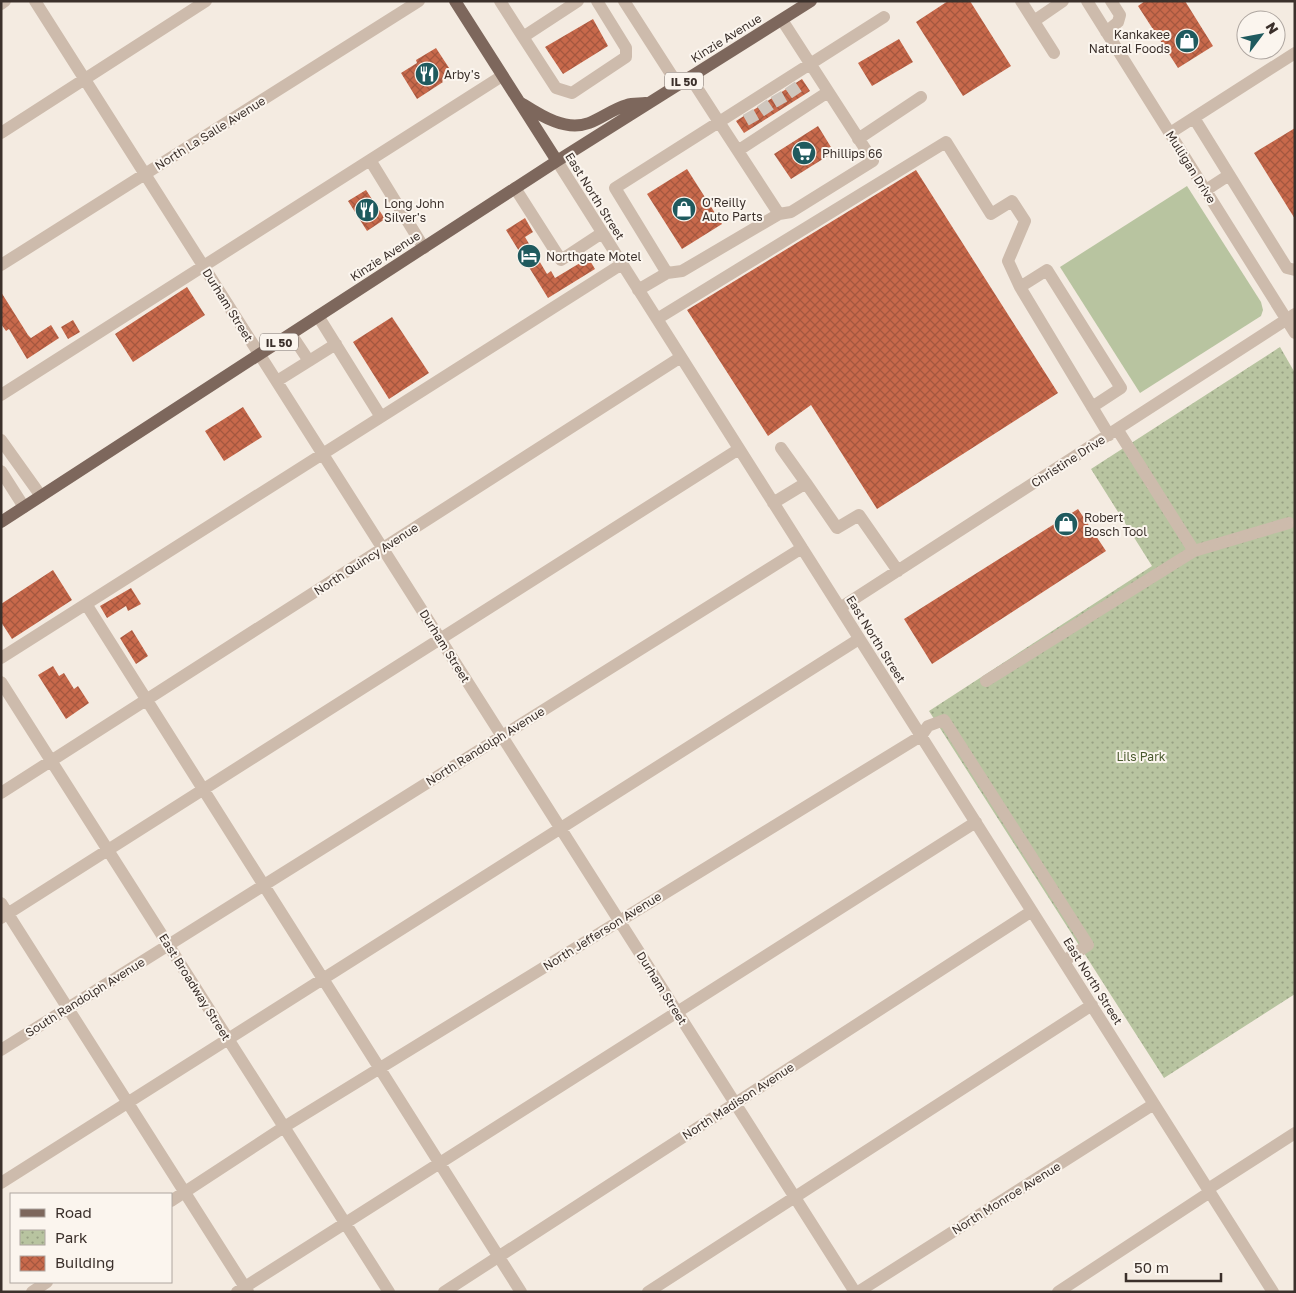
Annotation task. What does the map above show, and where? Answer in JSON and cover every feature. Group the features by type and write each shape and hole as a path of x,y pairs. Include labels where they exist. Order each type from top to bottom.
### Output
{"main road":[{"name":"East North Street","path":"455,1 557,162"},
{"name":"Kinzie Avenue","path":"1,522 515,188 811,1"},
{"path":"519,102 546,119 561,124 578,125 588,124 628,104 649,103"}],"street":[{"path":"1,4 5,1"},
{"name":"Durham Street","path":"35,1 856,1292"},
{"path":"1,132 206,1"},
{"name":"North La Salle Avenue","path":"1,265 419,1"},
{"path":"500,1 556,88 572,93 626,57 626,48 598,1"},
{"path":"524,37 578,1"},
{"path":"624,1 678,85"},
{"path":"1021,1 1054,53"},
{"path":"1034,21 1063,1"},
{"name":"Mulligan Drive","path":"1087,1 1206,190 1291,316 1295,333"},
{"path":"1106,32 1118,22 1120,15 1114,2"},
{"path":"666,273 615,188 719,122 746,109 788,82 810,63 884,16"},
{"path":"638,290 666,273 682,271 779,214 791,212 873,161 782,20"},
{"path":"1170,133 1295,53"},
{"path":"1,395 502,76"},
{"path":"690,77 779,214"},
{"path":"739,150 759,130 802,103 828,92"},
{"path":"858,139 921,97"},
{"path":"1194,118 1287,268 1295,270"},
{"path":"657,319 946,142 991,214 1012,201 1025,221 1008,260 1020,287 1092,407 1113,432 1194,551"},
{"path":"370,160 424,248"},
{"name":"East North Street","path":"557,162 1092,1005 1269,1290"},
{"path":"1206,190 1229,175"},
{"path":"515,188 560,260 602,233"},
{"path":"1,658 622,264"},
{"path":"1020,287 1047,270 1121,388 1092,407"},
{"path":"318,316 381,417"},
{"name":"Christine Drive","path":"840,608 1291,316"},
{"path":"291,334 309,361"},
{"path":"277,381 336,344"},
{"name":"North Quincy Avenue","path":"1,793 681,357"},
{"path":"1,440 41,496"},
{"path":"781,448 837,528 859,515 898,571"},
{"path":"739,449 108,850 3,911 68,1008 185,1192 243,1290 345,1223 976,822"},
{"path":"3,478 24,507"},
{"path":"773,503 806,483"},
{"path":"986,682 1194,551 1290,523"},
{"name":"North Randolph Avenue","path":"168,945 802,548"},
{"path":"86,604 521,1292"},
{"path":"1,1183 859,639"},
{"name":"East Broadway Street","path":"1,682 389,1292"},
{"name":"North Jefferson Avenue","path":"172,1200 379,1069 920,736 928,726 944,720 1088,945 1064,961"},
{"name":"North Madison Avenue","path":"444,1292 1032,911"},
{"name":"South Randolph Avenue","path":"1,1050 168,945"},
{"path":"648,1292 1092,1005"},
{"name":"North Monroe Avenue","path":"856,1292 1154,1104"},
{"path":"1058,1292 1295,1132"},
{"path":"32,1292 46,1283"}],"green space":[{"path":"1187,186 1261,302 1263,310 1261,316 1140,393 1060,267"},
{"name":"Lils Park","path":"1280,347 1295,373 1295,994 1164,1078 929,711 1152,566 1091,469"}],"building":[{"path":"948,1 970,1 1011,66 963,96 916,22"},
{"path":"1145,1 1185,1 1213,46 1178,68 1138,6"},
{"path":"593,19 608,46 563,74 545,47"},
{"path":"899,39 913,62 872,86 858,63"},
{"name":"Arby's","path":"436,48 453,74 417,99 401,73 417,63 416,60"},
{"path":"802,79 810,91 744,133 736,121"},
{"name":"Phillips 66","path":"818,126 834,152 791,179 774,154"},
{"path":"1295,128 1295,219 1254,153"},
{"name":"O'Reilly Auto Parts","path":"687,169 722,224 682,249 647,194"},
{"path":"916,170 1058,393 877,509 811,405 768,436 687,310"},
{"name":"Long John Silver's","path":"366,190 385,219 367,231 348,201"},
{"name":"Northgate Motel","path":"525,218 533,232 525,237 547,274 551,271 555,278 580,263 577,259 586,254 595,269 548,298 506,230"},
{"path":"187,287 205,315 133,362 115,334"},
{"path":"1,292 31,338 51,325 59,338 27,359 9,329 6,331 1,324"},
{"path":"392,317 429,373 389,399 353,342"},
{"path":"73,320 80,332 68,339 61,327"},
{"path":"243,407 262,437 224,461 205,431"},
{"path":"1078,509 1106,551 932,664 904,619"},
{"path":"53,570 72,600 12,639 1,622 1,604"},
{"path":"131,588 141,604 128,611 126,606 107,618 100,606"},
{"path":"132,630 148,656 136,664 120,638"},
{"path":"53,666 59,676 64,673 74,689 78,686 89,703 66,719 38,675"}],"tunnel":[{"path":"790,85 799,98"},
{"path":"776,94 784,108"},
{"path":"762,103 771,116"},
{"path":"748,112 756,126"}],"place":[{"name":"Kankakee Natural Foods","path":"1187,41"},
{"name":"Arby's","path":"427,74"},
{"name":"Phillips 66","path":"804,153"},
{"name":"O'Reilly Auto Parts","path":"684,209"},
{"name":"Long John Silver's","path":"367,210"},
{"name":"Northgate Motel","path":"529,256"},
{"name":"Robert Bosch Tool","path":"1066,524"}]}
